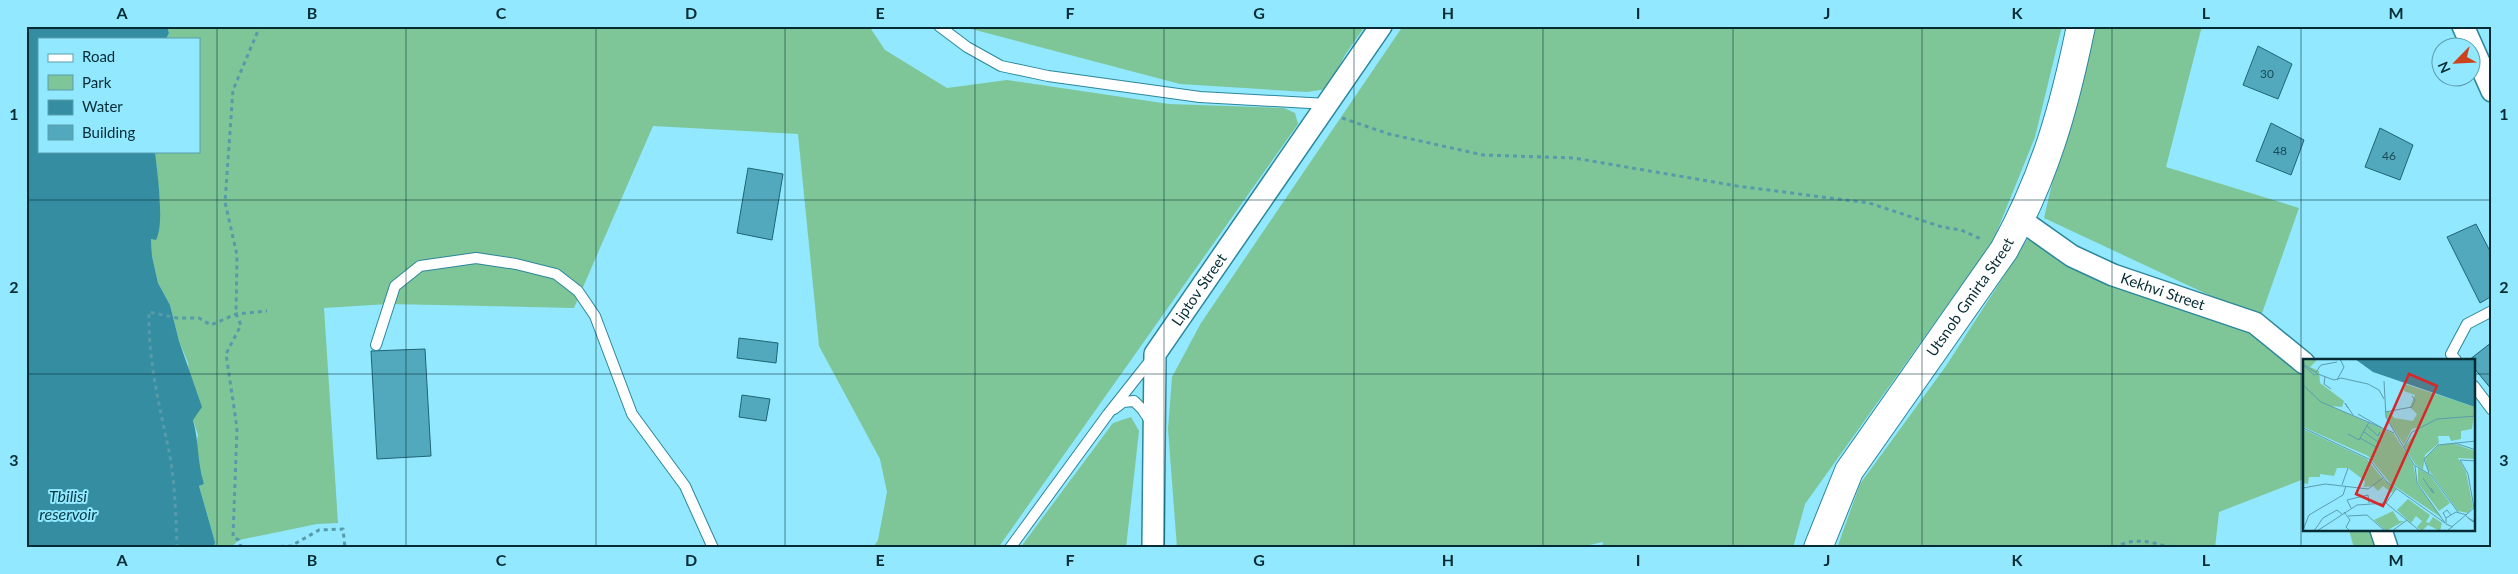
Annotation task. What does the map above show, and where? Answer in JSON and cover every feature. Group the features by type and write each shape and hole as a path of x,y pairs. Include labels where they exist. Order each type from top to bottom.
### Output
{"main road":[{"name":"Utsnob Gmirta Street","path":"1818,548 1848,472 2004,250 2021,220 2045,165 2063,110 2081,26"}],"street":[{"name":"Liptov Street","path":"1155,354 1331,110 1380,26"},
{"path":"2463,26 2492,91"},
{"name":"Kekhvi Street","path":"2021,220 2072,256 2113,275 2255,323 2303,362"},
{"path":"1153,548 1155,354"},
{"path":"2382,532 2387,548"}],"lane":[{"path":"939,26 967,47 1001,66 1048,76 1200,97 1331,110"},
{"path":"376,345 395,286 420,266 476,258 516,264 556,274 578,290 595,316 632,414 685,486 713,548"},
{"path":"2455,359 2451,354 2467,324 2492,311"},
{"name":"Liptov Street","path":"1010,548 1108,414 1155,354"},
{"path":"2476,389 2492,410"},
{"path":"1108,414 1123,402 1134,401 1142,409 1154,428"}],"path":[{"path":"241,548 239,540 233,537 237,428 226,354 241,325 236,314 237,256 225,202 233,90 260,26"},
{"path":"1331,110 1389,134 1483,155 1574,158 1737,186 1869,204 1942,227 1961,230 2004,250"},
{"path":"177,548 170,458 158,403 149,344 149,312 177,318 198,318 211,325 236,314 267,311"},
{"path":"272,547 291,546 319,530 343,529 345,548"},
{"path":"2114,548 2121,544 2145,540 2170,548"}],"green space":[{"path":"167,26 869,26 885,50 947,88 1007,80 1169,104 1284,108 1295,113 1298,124 998,548 873,548 878,540 887,492 880,459 819,346 798,134 653,126 574,308 388,304 324,308 338,523 317,524 239,540 230,548 214,548 215,542 199,486 204,484 198,467 196,444 198,435 193,420 188,363 179,341 170,305 158,283 152,256 151,239 160,203 155,152 200,152 200,38 166,38 169,33"},
{"path":"960,26 1365,26 1345,55 1327,89 1307,92 1180,84"},
{"path":"1403,26 2062,26 2035,137 1993,241 1805,504 1793,548 1602,548 1603,542 1576,548 1177,548 1168,429 1172,377 1201,323"},
{"path":"2089,26 2202,26 2166,167 2299,208 2260,319 2044,218"},
{"path":"2029,237 2250,329 2293,363 2303,377 2303,479 2219,512 2215,548 1837,548 1860,484 1946,366"},
{"path":"1131,417 1139,431 1126,548 1020,548 1113,423"},
{"path":"2350,532 2371,532 2376,548 2354,548"}],"water":[{"name":"Tbilisi reservoir","path":"26,26 167,26 169,33 166,38 38,38 38,152 155,152 160,197 160,222 156,240 151,239 152,256 158,283 170,305 179,341 202,407 193,420 204,484 199,486 215,542 214,548 26,548"}],"building":[{"path":"2258,46 2292,64 2278,99 2243,85"},
{"path":"2271,123 2304,140 2291,175 2256,161"},
{"path":"2380,128 2413,145 2400,180 2365,167"},
{"path":"748,168 783,174 772,240 737,233"},
{"path":"2476,224 2492,255 2492,296 2480,303 2447,237"},
{"path":"739,338 778,343 776,363 737,358"},
{"path":"2492,342 2492,390 2476,370 2476,359 2470,359"},
{"path":"425,349 431,456 377,459 371,351"},
{"path":"742,395 770,399 766,421 739,417"}]}
